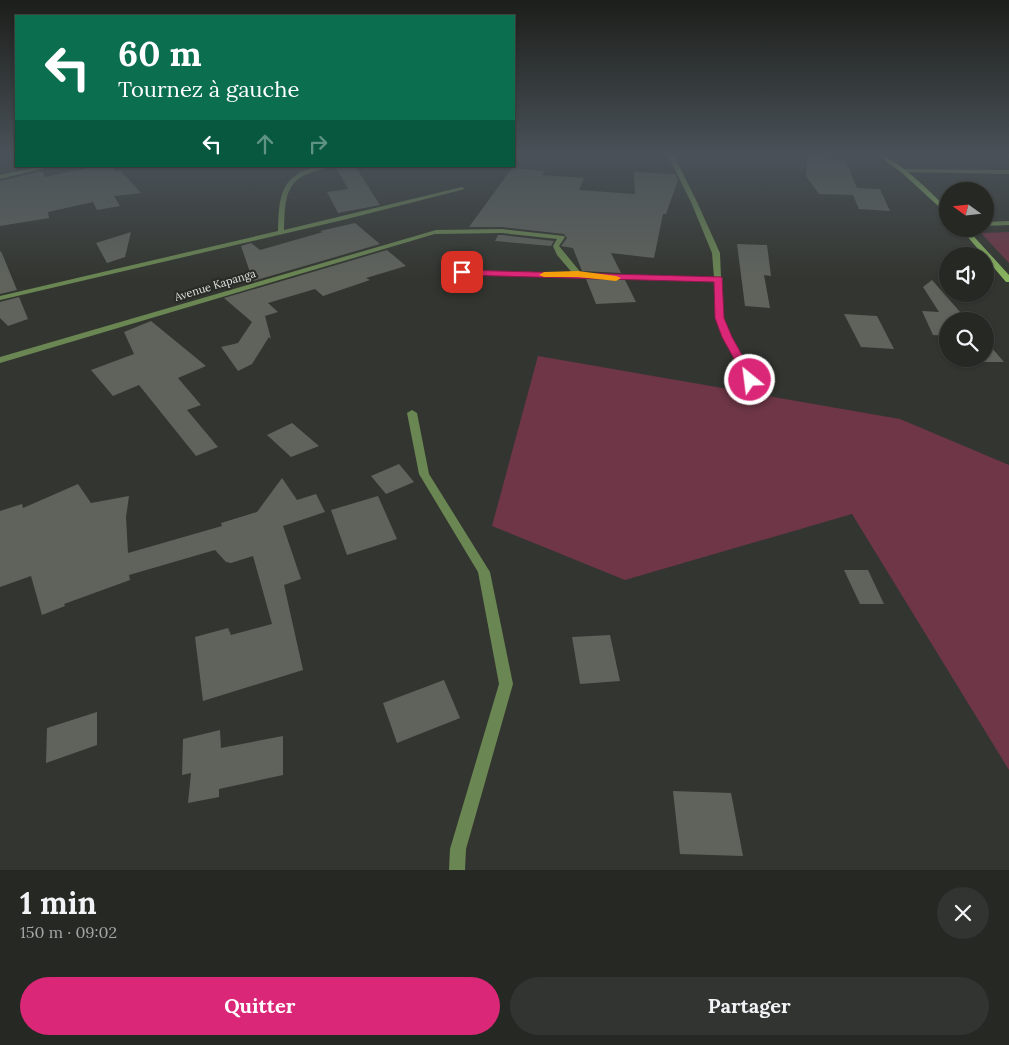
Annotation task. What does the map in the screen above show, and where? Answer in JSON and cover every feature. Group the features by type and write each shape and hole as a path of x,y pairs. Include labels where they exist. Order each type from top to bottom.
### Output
{"street":[{"path":"281,233 282,197"},
{"path":"0,298 131,265 281,233 431,197"},
{"path":"691,197 716,253 720,318 727,337 750,380"},
{"path":"994,224 1009,224"},
{"name":"Avenue Kapanga","path":"0,360 436,232 502,231 562,237 556,246 578,274"},
{"path":"972,238 1009,280"},
{"path":"462,272 578,274 616,278 718,279"},
{"path":"412,413 424,474 484,572 506,684 458,849 457,870"}],"shaded area":[{"path":"1009,232 1009,263 986,238 994,238 994,233"},
{"path":"538,356 900,419 1009,465 1009,770 852,514 625,580 492,526"}],"building":[{"path":"0,197 114,197 120,206 97,210 93,202 48,212 49,218 0,226"},
{"path":"329,197 375,197 380,205 338,213"},
{"path":"491,197 672,197 666,214 663,214 654,258 611,253 621,273 582,271 573,248 561,246 567,238 564,234 502,227 469,227"},
{"path":"854,197 883,197 890,211 859,209"},
{"path":"355,223 380,244 253,281 241,246 251,243 260,250 323,232 320,231"},
{"path":"131,232 125,257 107,263 96,243"},
{"path":"498,235 554,241 551,246 495,241"},
{"path":"737,244 767,245 771,276 764,275 770,308 745,306"},
{"path":"387,250 406,266 366,278 370,280 323,296 315,289 268,303 278,312 265,316 271,339 269,337 252,364 238,371 221,347 238,343 252,322 224,298"},
{"path":"0,252 17,290 0,294"},
{"path":"586,279 625,280 636,302 596,304"},
{"path":"932,280 939,288 939,302 951,302 960,312 939,312 923,287"},
{"path":"19,297 28,319 8,326 0,318 0,302"},
{"path":"922,311 939,312 939,335 933,335"},
{"path":"844,314 877,316 894,349 861,347"},
{"path":"151,321 206,366 178,378 201,405 187,410 218,447 196,456 139,385 113,396 91,370 134,354 124,332"},
{"path":"994,350 1004,362 994,362"},
{"path":"292,423 319,446 291,457 267,435"},
{"path":"399,464 414,482 386,494 371,476"},
{"path":"282,478 297,500 316,494 325,512 283,526 301,579 284,585 303,670 203,701 195,637 228,628 231,635 272,624 253,556 231,563 226,562 215,550 129,575 130,580 64,604 65,606 42,615 31,576 0,587 0,511 22,504 23,508 78,484 91,503 129,496 126,517 128,553 222,526 221,523 257,512"},
{"path":"378,496 397,539 347,555 331,510"},
{"path":"844,570 868,570 884,604 860,604"},
{"path":"610,635 620,681 580,684 572,637"},
{"path":"444,680 460,718 397,743 383,703"},
{"path":"97,712 97,745 46,763 47,728"},
{"path":"220,730 221,748 283,736 283,775 219,789 219,797 188,803 191,773 182,775 183,739"},
{"path":"673,791 731,793 743,856 680,854"}],"slow traffic":[{"path":"544,275 578,274 616,278"}],"route":[{"path":"462,272 536,275 578,274 616,278 718,279 720,318 727,337 750,380"}]}
